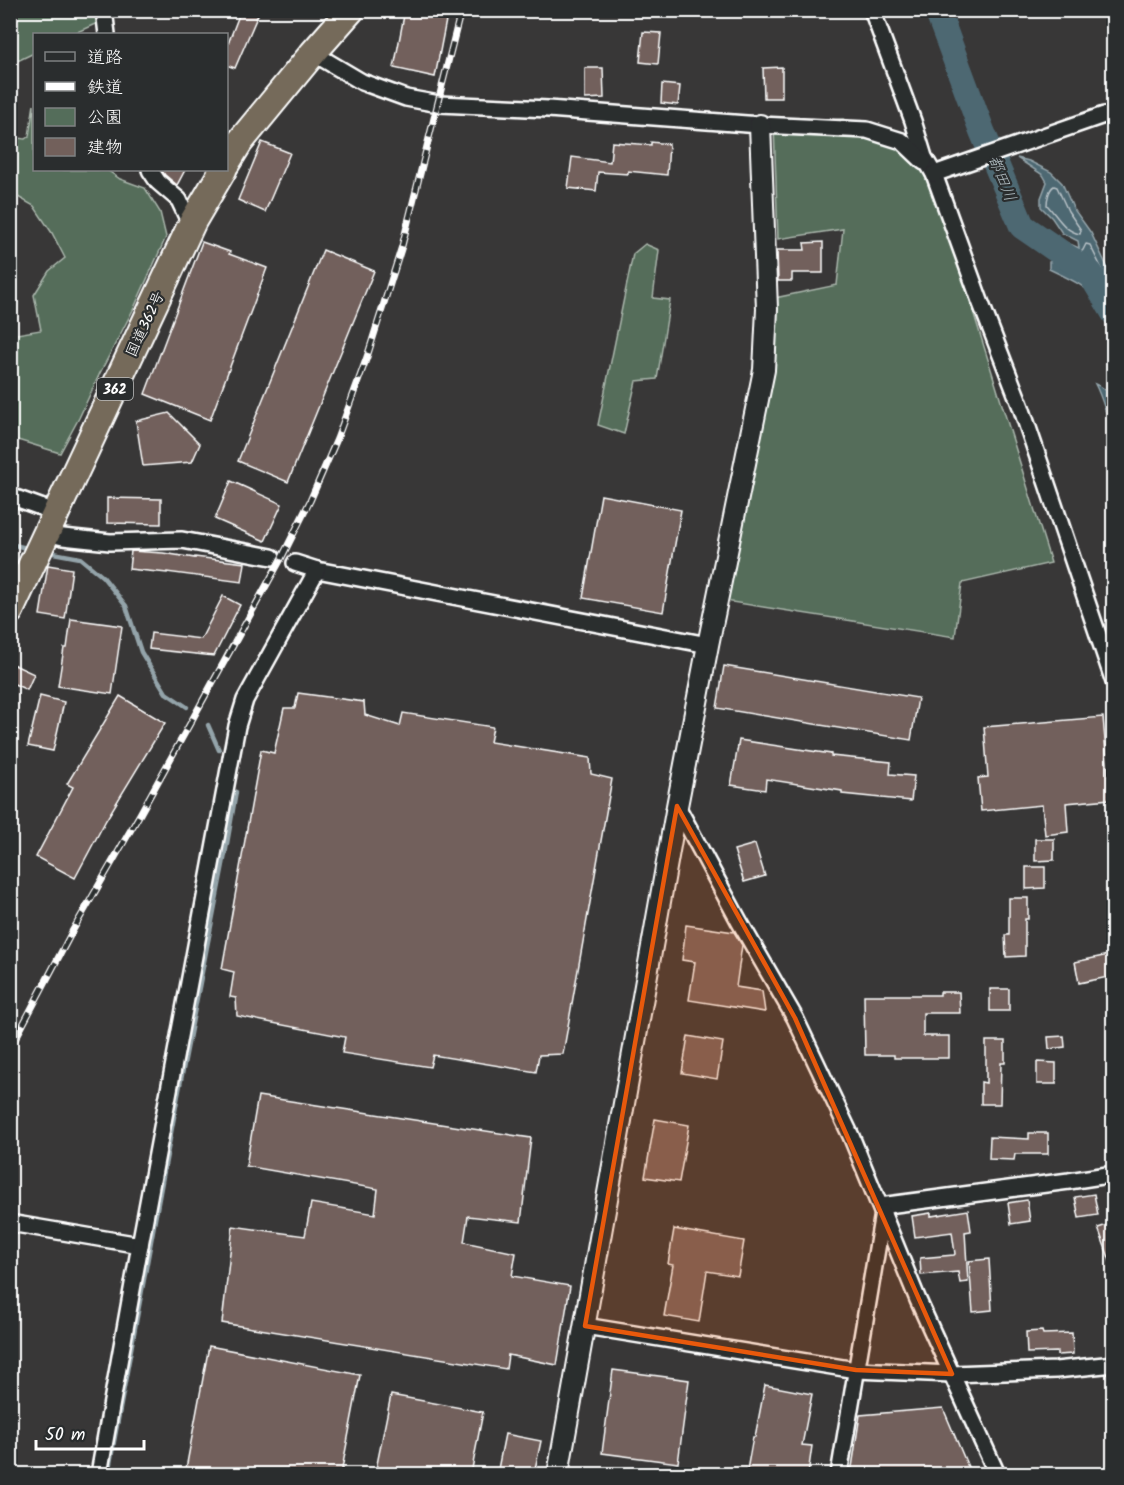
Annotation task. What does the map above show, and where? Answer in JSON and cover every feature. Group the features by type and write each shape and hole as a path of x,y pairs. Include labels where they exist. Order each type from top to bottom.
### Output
{"highway":[{"path":"228,161 239,143 351,10"},
{"name":"国道362号","path":"10,611 193,221 222,171"}],"street":[{"path":"104,10 107,33"},
{"path":"872,10 924,157 934,174 1021,407 1113,682"},
{"path":"313,53 362,82 406,98 439,104 867,130 902,141 934,174"},
{"path":"934,174 1109,115"},
{"path":"558,1474 677,806 764,370 767,309 760,125"},
{"path":"151,171 158,182 179,200 186,215 193,221"},
{"path":"10,496 52,523 63,537 110,542 182,540 272,557"},
{"path":"295,563 317,570 708,645"},
{"path":"99,1474 237,726 245,700 317,570"},
{"path":"677,806 795,1018 851,1136 918,1300 997,1474"},
{"path":"881,1210 1113,1174"},
{"path":"839,1474 881,1210"},
{"path":"10,1223 140,1245"},
{"path":"585,1326 856,1370 952,1374 1056,1370 1113,1364"}],"highlighted area":[{"path":"677,806 795,1018 952,1374 856,1370 585,1326"}],"green space":[{"path":"10,11 124,11 75,33 33,33 33,53 11,64"},
{"path":"33,110 33,171 108,171 120,179 145,188 160,212 166,237 134,308 60,453 11,438 11,331 17,334 41,330 34,295 49,271 65,258 34,206 11,193 11,137 25,139 29,136"},
{"path":"843,119 892,144 929,169 1051,563 962,583 955,637 725,601 775,298 837,285 843,229 778,239 774,126"},
{"path":"645,244 659,250 653,298 670,300 657,379 636,381 624,434 598,425 633,254"}],"water":[{"path":"1017,158 1051,172 1062,183 1073,208 1091,233 1113,279 1113,313 1106,295 1102,304 1084,288 1049,269 1049,262 1053,261 1076,271 1070,250 1065,242 1079,248 1078,241 1062,233 1041,207 1041,198 1047,182 1043,175"},
{"path":"1095,384 1112,397 1114,403 1113,431 1100,396"}],"building":[{"path":"241,10 260,10 235,68 228,66 228,44"},
{"path":"405,10 448,10 435,77 394,68"},
{"path":"643,32 661,33 658,64 640,62"},
{"path":"782,67 782,98 764,98 763,68"},
{"path":"585,68 603,68 604,98 585,99"},
{"path":"662,84 680,86 678,105 661,103"},
{"path":"262,142 290,153 265,212 238,200"},
{"path":"612,142 669,144 667,175 628,171 628,174 598,172 596,191 568,188 572,157 610,162"},
{"path":"162,171 184,171 177,185"},
{"path":"202,242 267,268 210,420 145,394"},
{"path":"823,242 823,273 792,273 792,281 778,281 777,250 805,250 804,243"},
{"path":"323,250 374,271 288,482 238,461"},
{"path":"169,413 200,444 192,462 143,466 136,421"},
{"path":"231,481 282,504 265,541 215,519"},
{"path":"601,495 681,510 663,612 583,598"},
{"path":"107,498 161,499 161,524 107,523"},
{"path":"131,551 245,563 242,582 129,569"},
{"path":"48,565 72,569 65,619 40,615"},
{"path":"223,596 240,605 214,656 149,649 151,633 201,639"},
{"path":"71,619 122,626 112,694 58,686"},
{"path":"10,663 34,674 27,690 10,682"},
{"path":"724,666 918,698 911,740 717,708"},
{"path":"298,693 364,702 365,715 400,726 403,713 493,727 490,742 590,758 591,774 612,779 563,1054 539,1055 536,1072 433,1055 430,1067 342,1053 345,1037 237,1016 236,998 230,997 234,972 222,969 261,750 274,753 284,708 295,708"},
{"path":"40,696 64,702 53,751 28,746"},
{"path":"120,696 165,723 106,820 75,878 36,857 73,787 67,784"},
{"path":"1103,717 1110,799 1066,803 1068,832 1045,835 1042,805 981,811 978,778 988,777 984,727"},
{"path":"739,740 831,754 831,756 891,762 890,774 914,776 911,801 842,794 842,791 766,779 765,790 731,785"},
{"path":"1035,839 1054,839 1054,860 1035,861"},
{"path":"755,844 765,876 744,882 734,850"},
{"path":"1026,867 1045,867 1045,888 1026,889"},
{"path":"1009,898 1028,898 1028,919 1025,919 1025,956 1006,957 1005,935 1009,935"},
{"path":"686,925 734,932 742,945 736,987 762,991 765,1012 689,1000 695,962 682,960"},
{"path":"1113,954 1113,976 1079,983 1075,962"},
{"path":"990,989 1009,989 1009,1011 990,1011"},
{"path":"940,992 959,992 960,1013 923,1013 923,1036 949,1036 949,1058 894,1058 894,1055 865,1055 864,995 940,995"},
{"path":"688,1036 723,1042 717,1079 682,1073"},
{"path":"1064,1036 1065,1047 1049,1049 1048,1037"},
{"path":"986,1041 1005,1041 1005,1063 1001,1063 1000,1104 981,1104 981,1082 986,1083"},
{"path":"1037,1062 1056,1063 1056,1084 1037,1084"},
{"path":"258,1096 531,1138 521,1222 468,1216 464,1242 516,1253 512,1276 570,1286 557,1365 508,1355 506,1369 222,1323 233,1226 305,1236 311,1203 375,1214 378,1189 246,1166"},
{"path":"655,1119 689,1125 679,1182 645,1177"},
{"path":"1029,1133 1048,1133 1048,1154 1015,1154 1014,1160 989,1159 990,1137 1029,1139"},
{"path":"1094,1194 1098,1215 1079,1218 1075,1197"},
{"path":"1027,1200 1030,1221 1011,1224 1008,1203"},
{"path":"968,1210 971,1231 965,1232 968,1282 960,1283 958,1272 921,1275 920,1258 955,1254 952,1232 915,1237 912,1216 931,1213 931,1216"},
{"path":"1113,1223 1113,1266 1112,1266 1098,1228"},
{"path":"674,1229 744,1241 738,1276 707,1271 699,1322 664,1316 673,1265 668,1264"},
{"path":"989,1259 992,1310 973,1312 969,1261"},
{"path":"1042,1331 1043,1334 1072,1333 1073,1354 1027,1353 1026,1332"},
{"path":"209,1346 360,1375 341,1474 185,1474"},
{"path":"613,1370 689,1380 678,1463 602,1453"},
{"path":"765,1385 812,1394 802,1445 812,1446 808,1474 772,1474 747,1470"},
{"path":"391,1395 483,1412 471,1474 375,1474"},
{"path":"943,1408 971,1474 851,1474 860,1415"},
{"path":"505,1434 541,1441 534,1474 497,1474"}],"waterway":[{"name":"都田川","path":"937,10 982,131 1022,226 1090,273 1114,313"},
{"path":"10,544 31,549"},
{"path":"48,552 80,558 103,577 126,606 141,652 166,693 187,707"},
{"path":"208,725 219,750"},
{"path":"108,1474 236,792"}],"railway":[{"path":"10,1049 73,930 281,559 337,439 367,357 402,246 461,10"}]}
